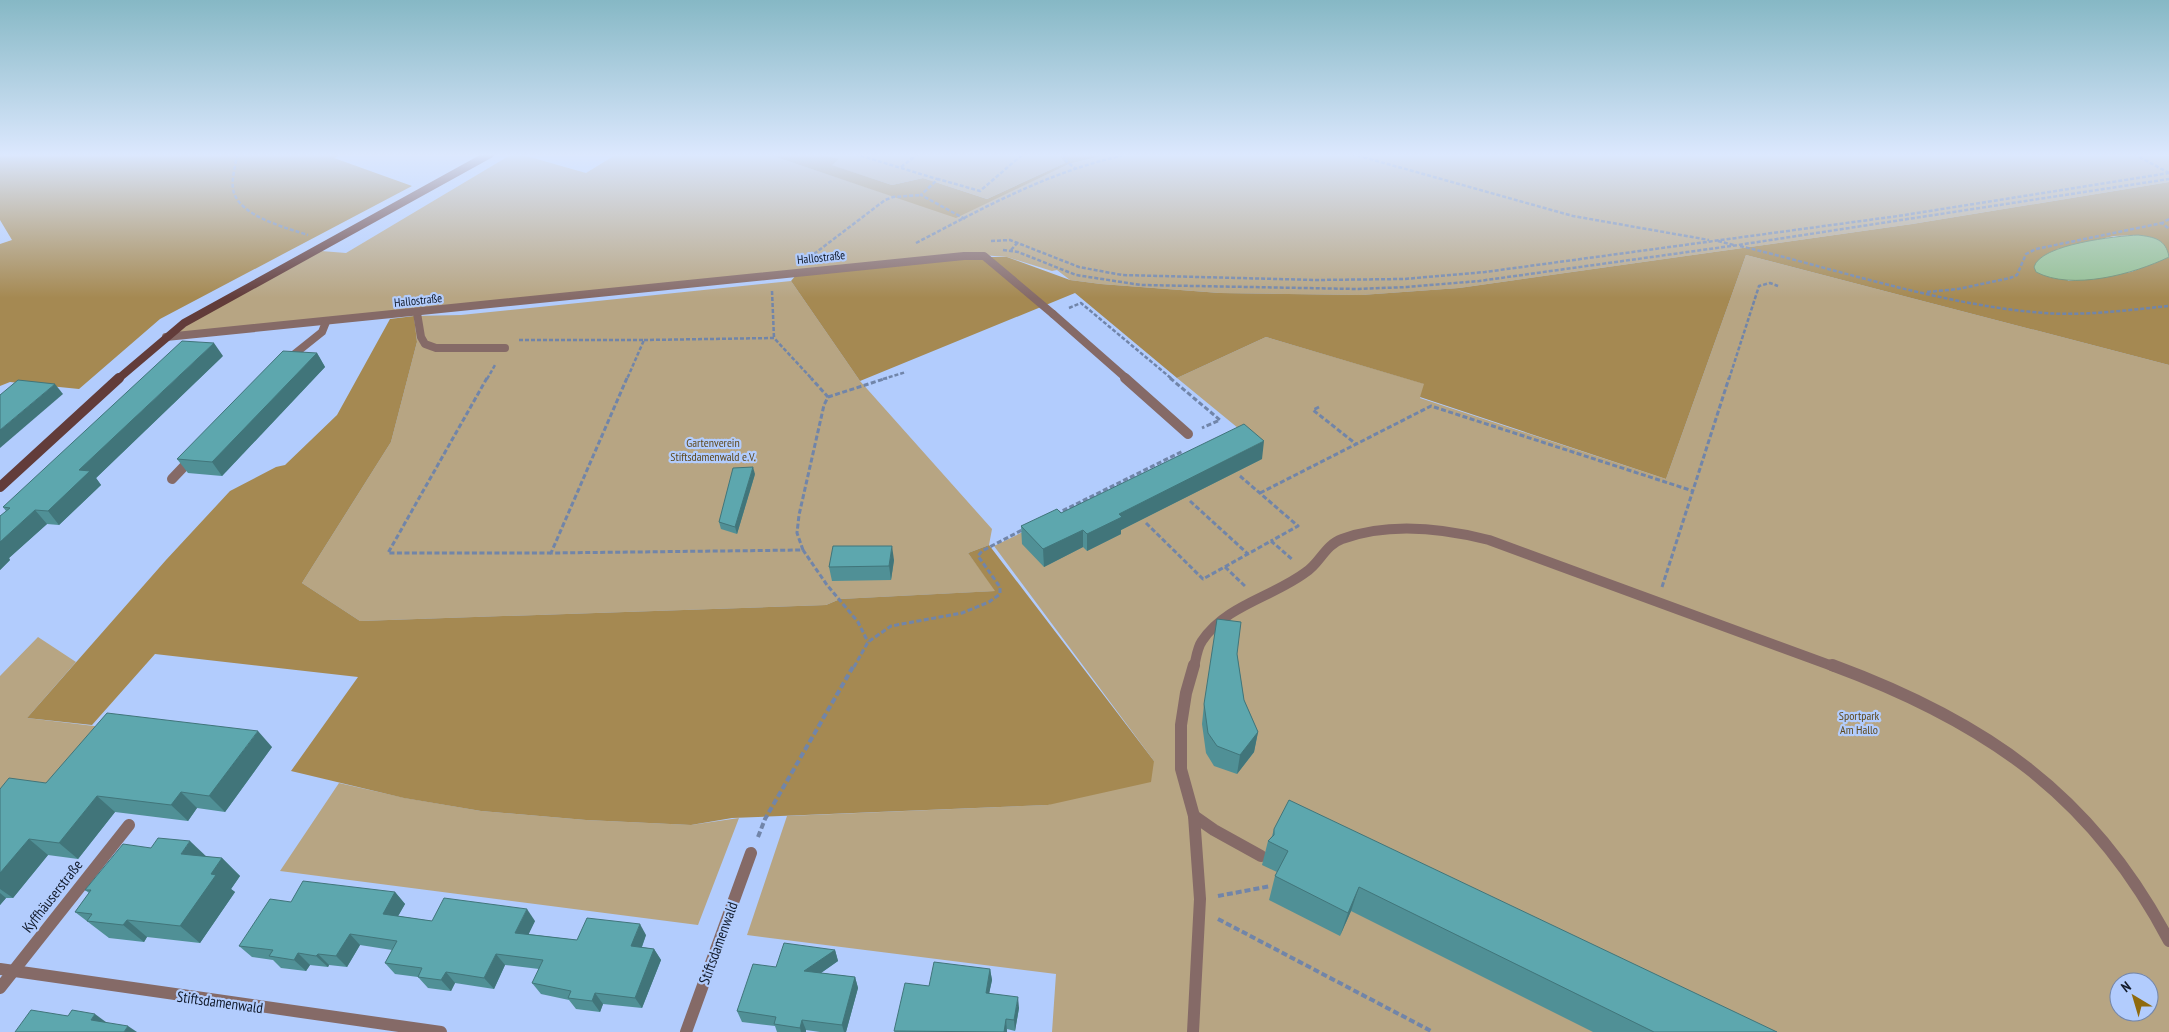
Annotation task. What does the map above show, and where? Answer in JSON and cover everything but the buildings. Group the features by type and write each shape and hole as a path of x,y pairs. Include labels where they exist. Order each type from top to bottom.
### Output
{"main road":[{"path":"0,487 166,337 206,309 404,202"}],"street":[{"name":"Hallostraße","path":"166,337 773,275 984,256"},
{"path":"984,256 1053,314 1188,434"},
{"path":"417,312 421,337 425,344 436,348 505,348"},
{"path":"282,366 295,352 322,332 326,322"},
{"path":"172,479 199,451"},
{"path":"1194,1032 1200,904 1194,816 1180,769 1181,725 1186,693 1201,642 1222,619 1260,600 1307,572 1332,544 1343,539 1378,531 1454,532 1497,542 1909,695 1954,718 1992,741 2071,805 2122,862 2160,921 2169,941"},
{"path":"1194,816 1214,830 1261,856"},
{"name":"Kyffhäuserstraße","path":"0,988 7,970 129,825"},
{"name":"Stiftsdamenwald","path":"686,1032 751,854"},
{"name":"Stiftsdamenwald","path":"7,970 441,1032"}],"path":[{"path":"239,202 258,216 309,235 327,245"},
{"path":"809,258 882,202"},
{"path":"934,202 965,219"},
{"path":"910,246 999,202"},
{"path":"1524,202 1573,216 1738,245 1969,302 2045,313 2102,312 2169,306"},
{"path":"1011,250 1018,242 1079,267 1122,275 1356,281 1468,274 1898,216 1985,202"},
{"path":"984,256 1011,250 1064,271 1094,279 1142,285 1358,289 1479,281 1738,245 2022,202"},
{"path":"1925,292 1958,289 2010,278 2017,275 2020,264 2029,252 2083,238 2162,223 2169,219"},
{"path":"2162,223 2169,229"},
{"path":"773,275 774,338 828,397"},
{"path":"1658,602 1759,286 1770,283 1778,286"},
{"path":"1051,516 1199,444 1188,434 1220,420 1081,303 1053,314"},
{"path":"774,338 509,340 388,553 803,550"},
{"path":"551,553 644,340"},
{"path":"868,642 858,622 826,585 803,550 797,533 799,515 824,405 828,397 906,372"},
{"path":"1260,494 1431,406 1693,491"},
{"path":"1319,407 1313,410 1356,444"},
{"path":"1146,523 1203,578 1298,526 1240,476"},
{"path":"1190,501 1248,554"},
{"path":"751,854 765,819 868,642 878,633 891,626 975,610 989,604 1000,594 1000,587 978,556 982,551 1026,528"},
{"path":"1271,541 1307,572"},
{"path":"1224,567 1260,600"},
{"path":"1200,904 1271,886"},
{"path":"1200,904 1433,1032"}],"green space":[{"path":"431,202 911,202 956,217 988,202 2046,202 1912,224 1459,288 1361,295 1220,293 1101,284 1070,280 1057,270 1052,271 1007,257 982,255 174,335 194,320 321,251 346,253"},
{"name":"Sportpark Am Hallo","path":"1746,255 2169,365 2169,1032 1052,1032 1056,974 747,935 787,816 1048,805 1154,761 994,546 1238,428 1177,378 1266,337 1425,384 1420,398 1666,479"},
{"name":"Gartenverein Stiftsdamenwald e.V.","path":"791,281 860,381 992,529 989,545 968,553 996,591 840,599 826,605 360,621 302,583 391,442 417,342 414,316 461,315"},
{"path":"38,637 76,662 27,718 111,728 0,828 0,676"},
{"path":"339,783 405,798 481,811 586,820 691,825 739,818 698,925 280,871"}],"shaded area":[{"path":"0,202 381,202 160,319 79,389 10,382 0,386 0,244 12,240 0,220"},
{"path":"909,202 989,202 956,218"},
{"path":"2046,202 2169,202 2169,257 2169,365 1746,255 1666,479 1420,397 1424,384 1266,337 1177,378 1075,293 860,381 791,281 797,274 987,257 1007,257 1070,280 1220,293 1361,295 1459,288 1912,224","holes":["2138,235 2169,257 2131,272 2068,281 2057,249 2114,236"]},
{"path":"2138,235 2158,240 2165,246 2169,257 2121,274 2085,280 2051,278 2036,272 2034,267 2039,259 2050,252 2064,247 2114,237"},
{"path":"414,316 417,342 391,442 302,583 360,621 826,605 840,599 995,591 968,553 989,545 1154,761 1151,782 1048,805 732,818 691,825 586,820 481,811 404,798 291,771 358,677 155,654 92,725 27,718 166,560 230,491 276,467 285,465 337,415 390,319"}]}
